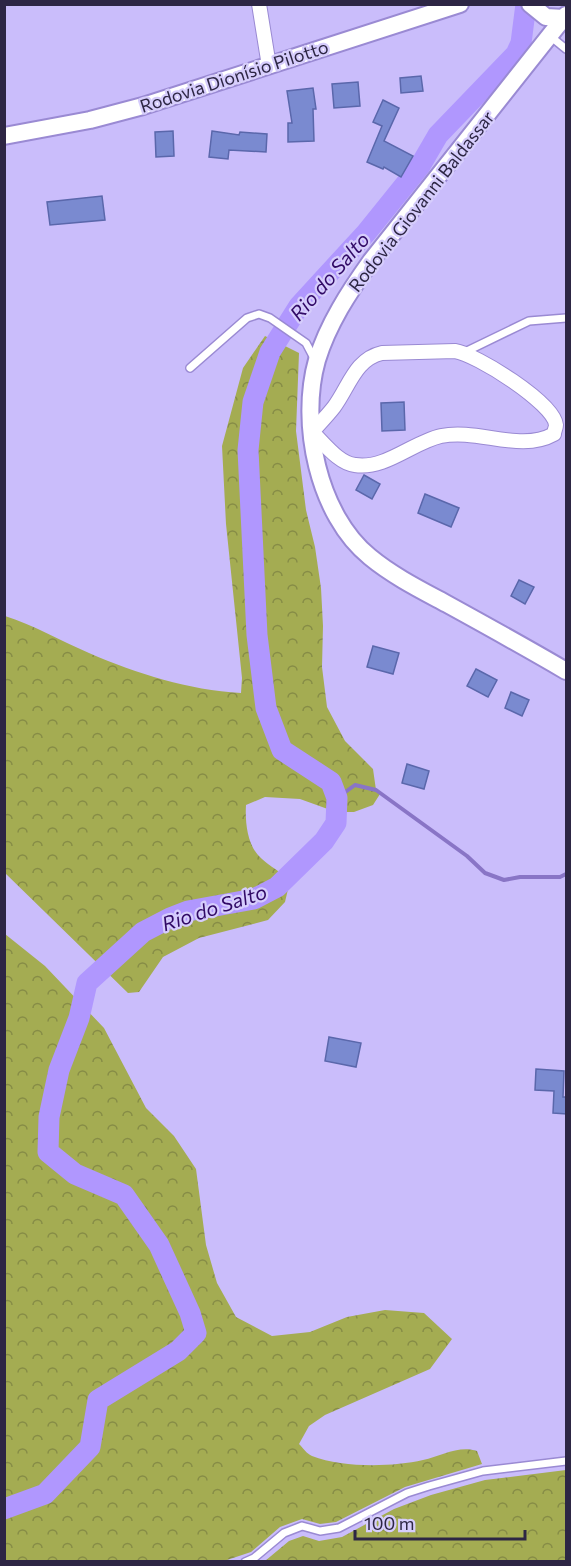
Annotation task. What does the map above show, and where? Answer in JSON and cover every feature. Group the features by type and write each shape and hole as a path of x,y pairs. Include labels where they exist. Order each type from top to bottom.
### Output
{"street":[{"path":"259,4 269,66"},
{"name":"Rodovia Dionísio Pilotto","path":"4,136 90,120 143,106 460,4"},
{"path":"531,5 546,17 561,12"},
{"name":"Rodovia Giovanni Baldassar","path":"561,12 549,36 371,261 336,315 316,362 311,403 312,432 323,486 333,512 350,538 369,557 396,576 567,670"},
{"path":"465,352 499,371 539,402 552,416 556,425 554,434 543,440 522,442 471,435 442,436 416,445 379,463 358,466 339,458 312,432 334,408 357,370 371,356 382,353 465,352"}],"lane":[{"path":"549,36 567,49"},
{"path":"190,368 247,318 259,314 270,318 306,343 316,362"},
{"path":"465,352 529,321 567,318"},
{"path":"245,1562 254,1558 284,1533 302,1526 320,1532 339,1528 407,1493 429,1486 483,1471 567,1461"}],"green space":[{"path":"265,336 299,353 296,431 306,510 315,547 321,588 322,667 327,707 345,741 373,769 376,790 380,794 373,805 354,812 336,812 300,799 265,797 246,805 247,826 253,848 262,859 282,875 289,885 285,902 268,920 199,938 163,957 139,992 128,993 5,873 5,616 126,668 183,685 241,693 242,678 226,524 222,446 243,368"},
{"path":"5,934 45,966 104,1028 146,1108 174,1136 196,1169 206,1245 217,1283 236,1317 272,1336 310,1332 347,1317 385,1310 424,1313 452,1339 430,1369 325,1415 309,1426 299,1444 312,1456 338,1463 382,1465 411,1462 464,1449 477,1451 482,1464 405,1487 336,1522 320,1524 302,1519 280,1527 251,1552 224,1561 5,1561"},
{"path":"566,1470 566,1561 265,1561 289,1541 303,1536 319,1541 342,1537 394,1509 431,1495 485,1480"}],"building":[{"path":"421,76 423,91 401,93 400,78"},
{"path":"358,82 360,106 334,108 332,84"},
{"path":"313,88 316,109 313,109 314,141 288,142 288,123 292,123 287,91"},
{"path":"383,100 399,108 384,141 413,156 401,177 384,167 383,169 367,162 382,126 373,122"},
{"path":"173,131 174,156 156,157 155,132"},
{"path":"212,131 239,135 240,132 267,134 266,152 229,150 228,159 209,157"},
{"path":"102,196 105,220 50,225 47,202"},
{"path":"404,402 405,430 382,431 381,403"},
{"path":"364,475 380,484 372,499 356,490"},
{"path":"425,494 459,508 451,527 418,513"},
{"path":"519,580 534,587 525,604 511,596"},
{"path":"373,646 399,653 393,674 367,667"},
{"path":"476,669 497,680 488,697 467,686"},
{"path":"511,692 529,700 522,716 505,708"},
{"path":"407,764 429,771 424,789 402,783"},
{"path":"329,1037 361,1043 356,1067 325,1061"},
{"path":"536,1069 564,1071 563,1097 567,1097 567,1114 553,1113 554,1091 535,1090"}],"waterway":[{"name":"Rio do Salto","path":"4,1509 45,1494 90,1447 98,1400 178,1351 196,1333 190,1313 159,1245 124,1195 75,1174 48,1152 49,1117 59,1070 79,1018 87,983 143,932 170,918 188,911 254,899 277,887 324,841 336,823 337,798 331,782 282,750 266,708 257,635 248,450 253,402 270,352 299,306 366,233 420,166 438,135 516,54 521,43 526,4"},
{"path":"337,798 355,785 376,790 467,856 485,873 504,880 520,877 560,877 566,874"}]}
